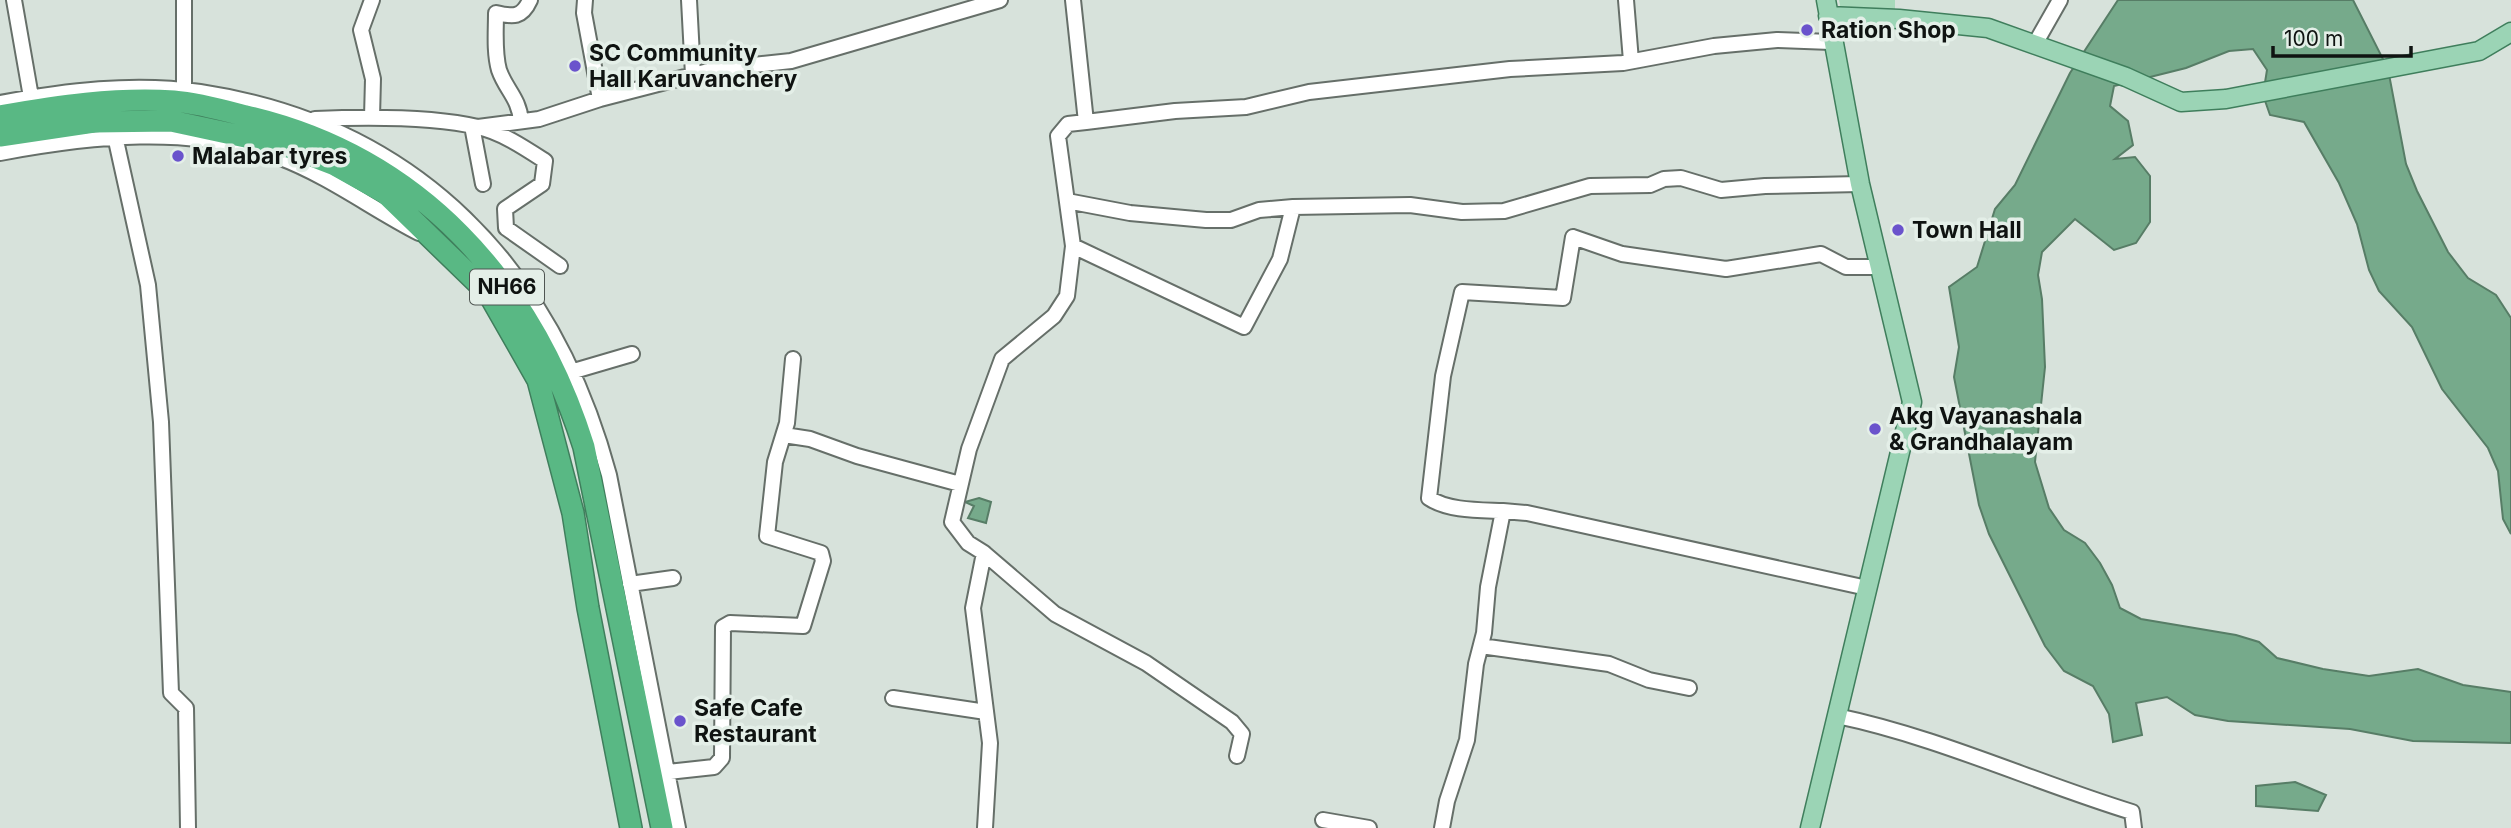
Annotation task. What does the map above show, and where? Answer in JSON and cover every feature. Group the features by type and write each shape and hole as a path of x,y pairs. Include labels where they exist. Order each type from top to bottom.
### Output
{"highway":[{"name":"NH66","path":"0,116 64,105 126,100 175,102 274,122 329,141 387,174 444,217 487,260 520,305 549,356 571,404 584,447 662,828"},
{"name":"NH66","path":"0,136 94,122 171,121 283,145 335,165 385,193 489,295 538,380 573,513 588,608 631,828"}],"main road":[{"path":"1810,828 1912,402 1860,184 1831,42 1827,8 1988,28 2126,77 2181,102 2239,97 2479,51 2511,33"}],"street":[{"path":"14,0 31,97"},
{"path":"184,0 184,91"},
{"path":"372,0 361,30 373,79 372,117"},
{"path":"521,121 520,104 506,86 498,66 496,13 514,17 526,11 530,0"},
{"path":"584,0 600,99"},
{"path":"689,0 692,75"},
{"path":"307,119 372,117 475,126 539,119 600,99 692,75 748,64 792,61 1000,0"},
{"path":"1073,0 1086,122"},
{"path":"1626,0 1631,61"},
{"path":"2035,44 2060,0"},
{"path":"1237,756 1242,734 1232,722 1146,663 1055,614 984,553 968,543 952,523 969,450 1002,359 1054,316 1067,296 1073,246 1058,136 1068,124 1175,111 1247,107 1309,92 1510,69 1631,61 1752,42 1831,42"},
{"path":"0,103 107,88 184,91 264,107 307,119 360,141 452,206 494,248 529,290 574,371 597,431 609,475 678,828"},
{"path":"475,126 483,184"},
{"path":"475,126 521,146 545,161 542,184 505,209 506,228 560,266"},
{"path":"0,153 65,141 115,136 171,136 233,145 278,157 330,180 390,218 436,241"},
{"path":"115,136 148,285 161,422 171,693 186,708 188,828"},
{"path":"1067,201 1130,213 1230,220 1259,210 1293,206 1410,205 1462,212 1504,211 1590,186 1650,185 1664,179 1681,178 1721,190 1860,184"},
{"path":"1073,246 1244,327 1280,258 1293,206"},
{"path":"1867,588 1527,513 1466,509 1436,503 1429,498 1443,376 1462,292 1563,298 1573,237 1630,256 1726,269 1821,254 1846,267 1880,267"},
{"path":"574,371 632,354"},
{"path":"668,772 714,767 722,758 723,627 730,623 803,626 823,561 821,553 767,536 775,462 784,435 793,359"},
{"path":"784,435 810,439 857,456 960,484"},
{"path":"1443,828 1447,801 1467,740 1488,587 1503,511"},
{"path":"984,553 973,608 990,743 985,828"},
{"path":"629,584 673,578"},
{"path":"1481,646 1609,664 1649,680 1689,688"},
{"path":"893,698 986,712"},
{"path":"1837,716 1879,725 2092,801 2132,812 2134,828"},
{"path":"1323,820 1369,828"}],"shaded area":[{"path":"1839,0 1895,0 1895,12 1842,15"},
{"path":"2118,0 2353,0 2388,69 2406,164 2417,191 2448,252 2468,278 2496,295 2511,318 2511,534 2503,519 2498,471 2488,448 2442,389 2412,327 2379,291 2369,270 2357,224 2339,183 2304,122 2270,115 2263,95 2267,70 2253,49 2229,51 2186,68 2114,86 2110,106 2128,121 2133,145 2115,159 2135,157 2150,176 2150,222 2136,243 2114,250 2075,219 2042,252 2038,275 2042,299 2045,367 2035,462 2049,508 2064,530 2085,543 2100,563 2120,608 2141,619 2236,635 2259,642 2277,658 2323,669 2369,676 2418,669 2463,685 2511,692 2511,743 2413,741 2350,729 2228,721 2195,715 2167,697 2136,703 2142,735 2113,742 2109,714 2093,686 2064,671 2045,646 1989,534 1979,505 1954,377 1959,347 1949,287 1977,267 1995,209 2015,185 2070,73"},
{"path":"979,498 991,502 986,523 968,518 974,506 965,502"},
{"path":"2295,782 2326,795 2318,811 2256,806 2256,786"}],"place":[{"name":"Ration Shop","path":"1807,30"},
{"name":"SC Community Hall Karuvanchery","path":"575,66"},
{"name":"Malabar tyres","path":"178,156"},
{"name":"Town Hall","path":"1898,230"},
{"name":"Akg Vayanashala & Grandhalayam","path":"1875,429"},
{"name":"Safe Cafe Restaurant","path":"680,721"}]}
